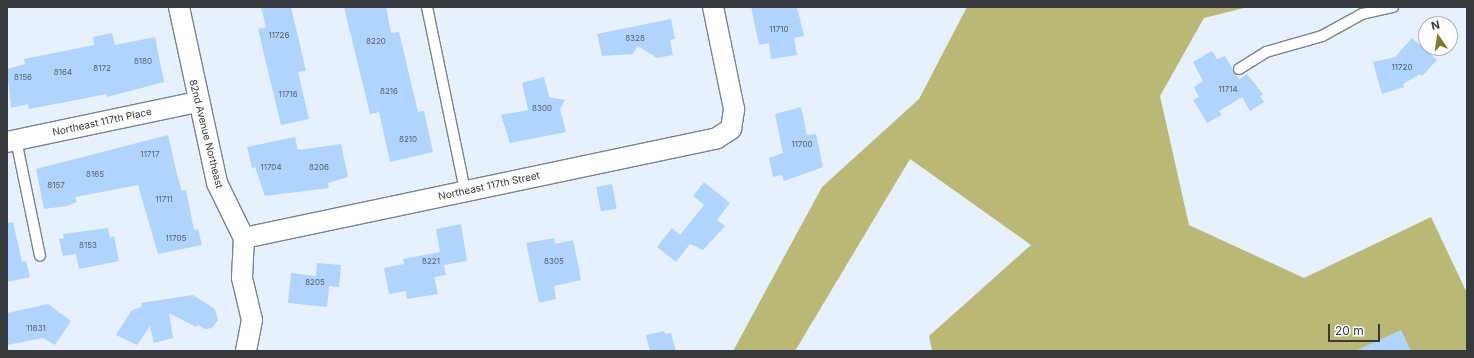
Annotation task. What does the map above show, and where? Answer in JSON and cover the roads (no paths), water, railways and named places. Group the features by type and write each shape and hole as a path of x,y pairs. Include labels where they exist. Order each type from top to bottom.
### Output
{"street":[{"name":"82nd Avenue Northeast","path":"179,7 197,102 217,183 244,238 242,278 252,320 246,351"},
{"name":"Northeast 117th Street","path":"244,238 717,138 731,129 734,109 713,7"},
{"name":"Northeast 117th Place","path":"12,141 197,102"}],"lane":[{"path":"427,7 465,191"},
{"path":"1240,70 1266,52 1322,36 1362,14 1393,7"},
{"path":"12,141 40,256"}]}
